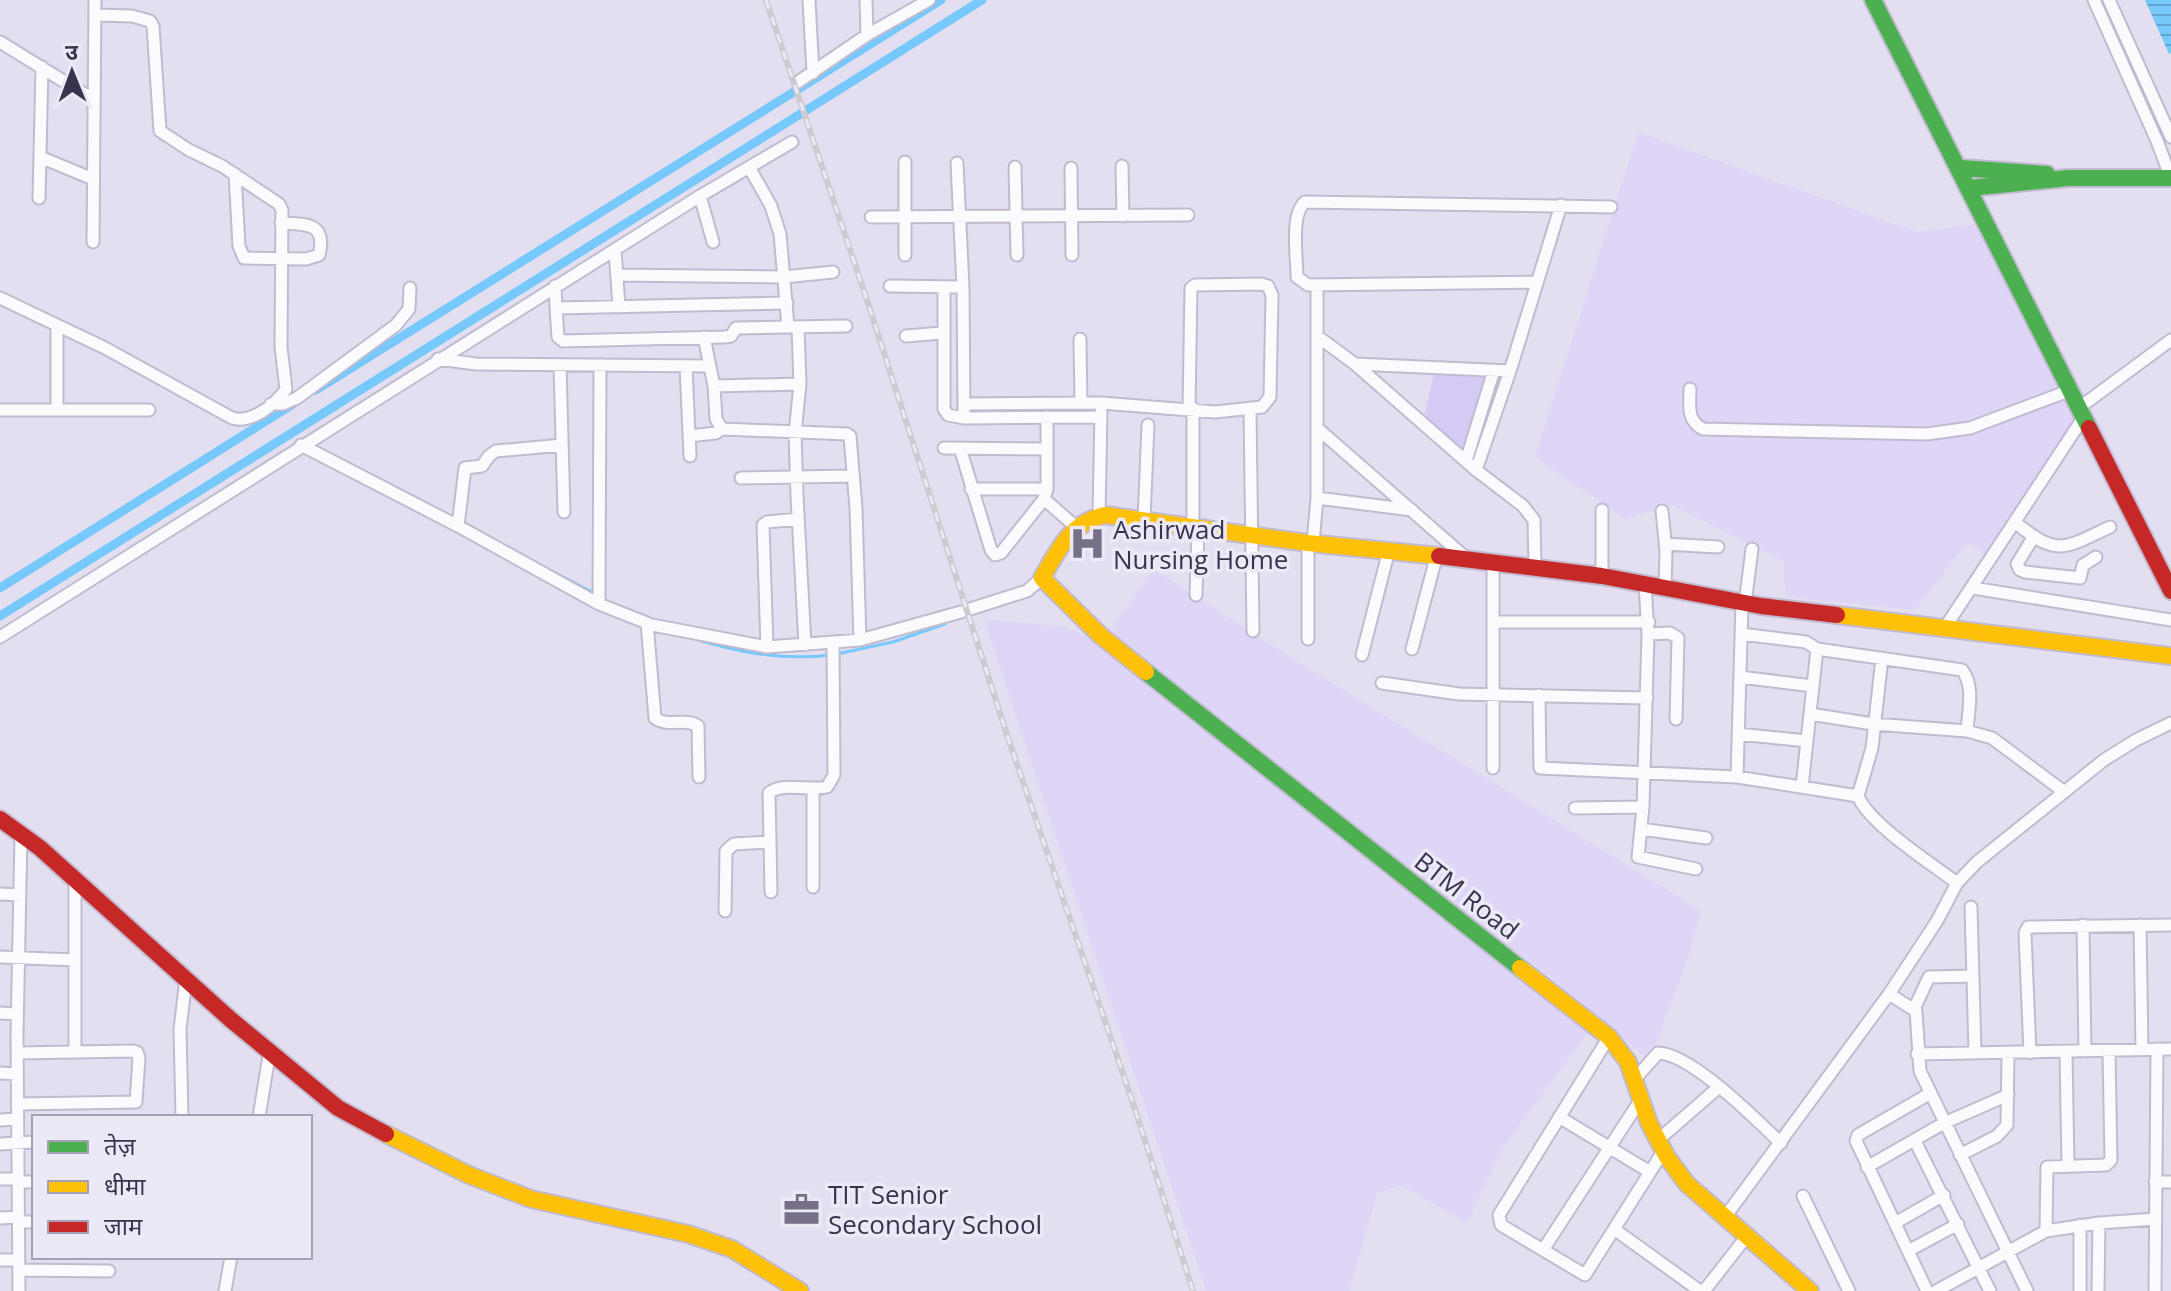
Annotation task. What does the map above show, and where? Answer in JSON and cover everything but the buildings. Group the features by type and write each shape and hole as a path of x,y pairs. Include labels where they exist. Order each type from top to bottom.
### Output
{"main road":[{"path":"1873,0 1967,169"},
{"path":"1884,0 2171,591"},
{"path":"1967,169 2068,178"},
{"path":"1976,187 2068,178 2171,178"},
{"path":"1976,187 2071,390 2085,410 2171,572"},
{"path":"1042,578 1076,527 1090,516 1099,515 1311,543 1493,561 1602,576 1744,604 2171,656"},
{"name":"BTM Road","path":"1042,578 1101,636 1609,1037 1628,1062 1661,1145 1687,1184 1810,1291"},
{"path":"0,819 338,1108 469,1175 531,1199 688,1234 732,1249 800,1291"}],"street":[{"path":"93,242 95,0"},
{"path":"809,0 813,73"},
{"path":"866,0 867,35"},
{"path":"798,82 915,4 929,0"},
{"path":"2094,0 2171,178"},
{"path":"2109,0 2171,137"},
{"path":"0,298 105,348 232,418 242,421 250,419 286,389 281,347 279,204 235,174 160,131 153,26 150,21 132,16 96,15"},
{"path":"0,42 94,100"},
{"path":"39,198 42,67"},
{"path":"0,637 301,445 351,418 438,359 792,142"},
{"path":"40,157 93,179"},
{"path":"905,162 905,255"},
{"path":"957,163 963,287 964,418"},
{"path":"1122,166 1123,216"},
{"path":"749,167 771,206 780,234 800,384 795,433 805,645"},
{"path":"1015,167 1017,255"},
{"path":"1071,168 1072,255"},
{"path":"235,174 241,255 251,259 280,260 314,258 320,252 318,230 305,224 281,223"},
{"path":"700,196 713,242"},
{"path":"1536,282 1317,286 1302,283 1297,277 1296,218 1299,207 1305,202 1611,207"},
{"path":"1476,470 1561,205"},
{"path":"871,217 1188,215"},
{"path":"615,250 619,307"},
{"path":"617,275 784,277 833,272"},
{"path":"964,404 1101,403 1191,408 1215,412 1262,407 1270,397 1272,290 1261,284 1195,285 1191,288 1191,408 1196,595"},
{"path":"555,286 558,337 563,341 729,337 736,328 846,326"},
{"path":"890,286 963,287"},
{"path":"1308,639 1311,543 1317,498 1317,286"},
{"path":"944,287 944,409 948,415 964,418 1101,417"},
{"path":"270,404 283,404 297,398 396,325 409,309 410,288"},
{"path":"556,308 787,303"},
{"path":"57,325 57,408"},
{"path":"906,336 942,333"},
{"path":"1317,336 1355,364 1476,470 1523,506 1534,520 1535,568"},
{"path":"704,337 714,386 716,419 722,429"},
{"path":"1080,339 1081,403"},
{"path":"1944,629 2085,410 2171,340"},
{"path":"438,359 476,364 708,366"},
{"path":"1355,364 1510,371"},
{"path":"560,365 564,512"},
{"path":"599,604 600,365"},
{"path":"686,366 690,456"},
{"path":"1466,461 1494,370"},
{"path":"714,386 800,384"},
{"path":"1690,389 1690,414 1694,425 1703,429 1927,434 1970,428 2071,390"},
{"path":"1099,515 1101,403"},
{"path":"0,410 149,410"},
{"path":"1250,410 1253,631"},
{"path":"960,448 995,555 1001,553 1046,494 1047,417"},
{"path":"1144,520 1148,425"},
{"path":"1317,428 1466,558"},
{"path":"689,436 716,433 722,429 847,434 851,442 860,640"},
{"path":"301,445 458,526 599,604 647,624 767,647 805,645 833,650 1027,591 1042,578"},
{"path":"458,526 465,468 482,466 496,451 562,445"},
{"path":"944,448 1047,449"},
{"path":"741,478 853,476"},
{"path":"971,489 1046,494 1076,527"},
{"path":"1317,498 1413,510"},
{"path":"1602,510 1602,576"},
{"path":"1662,511 1665,588"},
{"path":"767,647 763,525 798,519"},
{"path":"2015,522 2046,544 2063,548 2110,527"},
{"path":"2034,536 2017,564 2025,572 2080,578 2083,565 2096,557"},
{"path":"1665,544 1718,547"},
{"path":"1737,777 1741,634 1752,549"},
{"path":"1362,655 1389,550"},
{"path":"1412,649 1437,554"},
{"path":"1493,561 1493,768"},
{"path":"1645,584 1647,698 1638,854 1641,860 1696,869"},
{"path":"1973,588 2171,620"},
{"path":"1493,622 1648,628 1670,633 1678,638 1676,719"},
{"path":"647,624 653,713 659,721 692,722 698,726 699,777"},
{"path":"1741,634 1806,642 1817,649 1962,670 1969,687 1967,731"},
{"path":"1802,787 1817,649"},
{"path":"771,892 768,798 771,790 827,787 834,775 833,650"},
{"path":"1882,658 1872,748 1858,796 1862,807 1892,834 1957,883"},
{"path":"1740,677 1813,686"},
{"path":"1382,683 1437,692 1647,698"},
{"path":"1539,695 1540,768 1737,777 1858,796"},
{"path":"1810,714 1873,724 1967,731 1992,738 2063,791"},
{"path":"1725,1217 1889,994 1937,921 1957,883 1977,862 2104,760 2171,723"},
{"path":"1738,734 1807,741"},
{"path":"813,790 813,887"},
{"path":"1575,808 1643,807"},
{"path":"1641,829 1706,838"},
{"path":"19,1291 17,1014 21,835"},
{"path":"725,911 726,851 734,844 769,842"},
{"path":"75,880 75,1052"},
{"path":"0,894 20,895"},
{"path":"1971,907 1975,1052"},
{"path":"2030,1053 2026,929 2031,925 2171,925"},
{"path":"2083,925 2085,1051"},
{"path":"2140,925 2142,1050"},
{"path":"0,957 75,960"},
{"path":"1914,1009 1929,977 1973,976"},
{"path":"182,1115 180,1029 186,979"},
{"path":"1889,994 1914,1009 1917,1016 1917,1054 1929,1094 2027,1291"},
{"path":"0,1013 17,1014"},
{"path":"1609,1037 1499,1215 1501,1225 1585,1275 1650,1172 1661,1145 1719,1087"},
{"path":"2155,1291 2157,1049"},
{"path":"1917,1054 2171,1049"},
{"path":"259,1115 270,1050"},
{"path":"17,1053 137,1052 137,1115"},
{"path":"2066,1052 2068,1165"},
{"path":"2046,1231 2045,1170 2051,1165 2106,1165 2111,1160 2109,1052"},
{"path":"1634,1080 1658,1053 1670,1054 1719,1087 1781,1143"},
{"path":"1960,1155 2003,1132 2009,1116 2008,1053"},
{"path":"0,1073 17,1074"},
{"path":"1927,1291 1856,1146 1858,1135 1929,1094"},
{"path":"1867,1167 1944,1123 2008,1095"},
{"path":"1543,1250 1641,1099"},
{"path":"17,1104 136,1102"},
{"path":"1559,1117 1650,1172"},
{"path":"0,1120 17,1119"},
{"path":"1915,1141 1990,1291"},
{"path":"0,1144 32,1142"},
{"path":"0,1179 32,1182"},
{"path":"2155,1182 2171,1182"},
{"path":"1895,1223 1944,1195"},
{"path":"1803,1196 1849,1291"},
{"path":"0,1218 32,1222"},
{"path":"1936,1291 2046,1231 2155,1219"},
{"path":"2098,1291 2099,1223"},
{"path":"1908,1251 1958,1224"},
{"path":"2080,1225 2080,1291"},
{"path":"1614,1229 1702,1291 1747,1236"},
{"path":"225,1291 231,1259"},
{"path":"0,1260 18,1265 109,1271"}],"shaded area":[{"path":"1638,132 1917,232 1977,224 2075,417 1987,556 1968,542 1915,610 1786,597 1783,561 1672,505 1625,519 1535,457"},
{"path":"1434,374 1487,375 1464,451 1424,418"},
{"path":"1153,569 1701,911 1687,960 1650,1061 1552,978 1292,783 1108,634"},
{"path":"984,619 1067,627 1096,641 1589,1031 1500,1152 1467,1222 1400,1185 1377,1194 1349,1291 1206,1291"}],"water":[{"path":"2145,0 2171,0 2169,54"}],"waterway":[{"path":"316,390 941,0"},
{"path":"0,616 982,0"},
{"path":"0,588 293,404"},
{"path":"528,559 596,594"},
{"path":"837,654 893,642 945,624"},
{"path":"692,638 760,654 795,657 830,655"}],"railway":[{"path":"766,0 1193,1291"}],"traffic: fast":[{"path":"1873,0 2089,428"},
{"path":"1960,168 2047,174"},
{"path":"1970,188 2068,178 2171,178"},
{"path":"1146,672 1520,968"}],"traffic: slow":[{"path":"1146,672 1101,636 1042,578 1067,539 1093,519 1105,515 1308,543 1439,556"},
{"path":"1837,615 2171,656"},
{"path":"1520,968 1609,1037 1628,1062 1649,1123 1667,1157 1687,1184 1810,1291"},
{"path":"386,1134 469,1175 531,1199 688,1234 732,1249 800,1291"}],"traffic: jam":[{"path":"2089,428 2171,591"},
{"path":"1439,556 1602,576 1761,606 1837,615"},
{"path":"0,819 40,848 230,1019 338,1108 386,1134"}],"place":[{"name":"Ashirwad Nursing Home","path":"1087,544"},
{"name":"TIT Senior Secondary School","path":"802,1209"}]}
